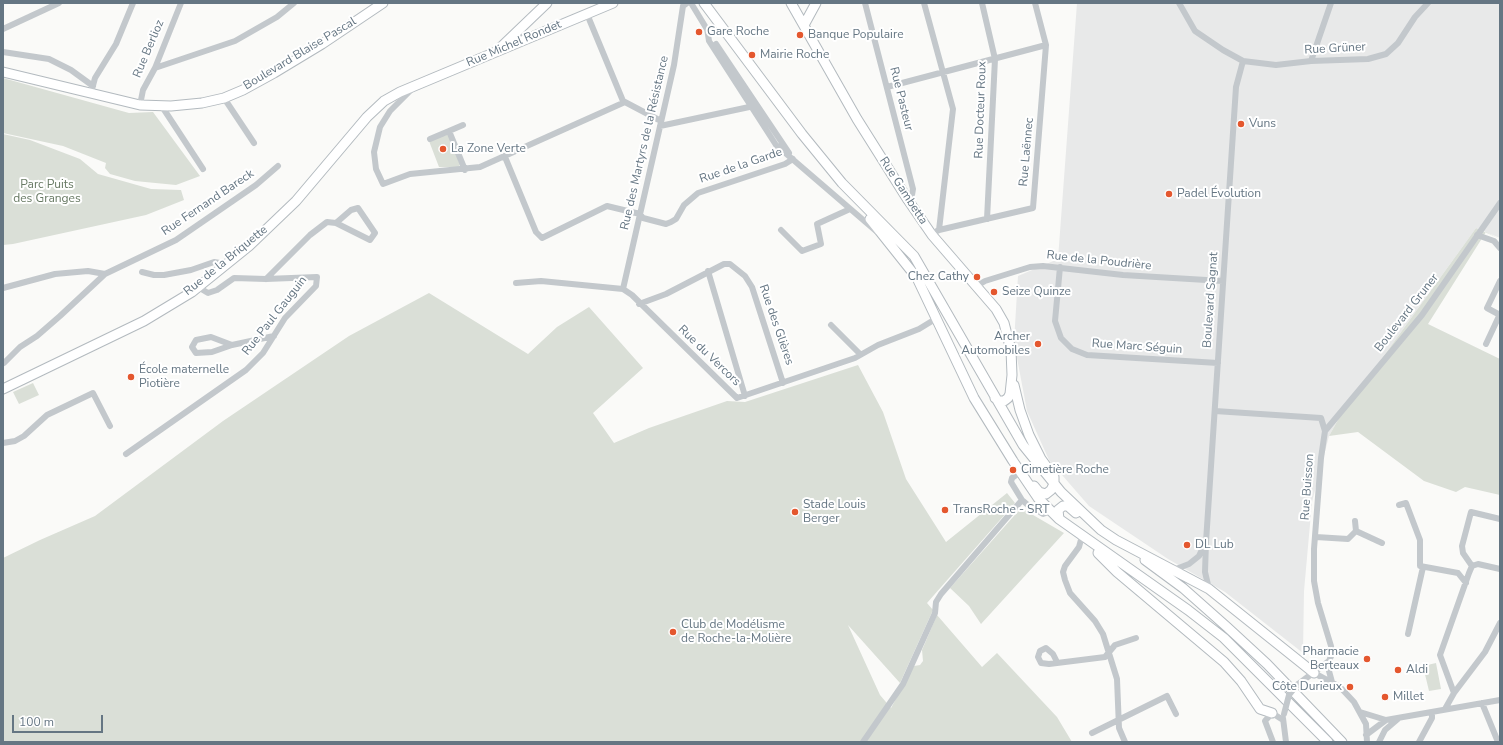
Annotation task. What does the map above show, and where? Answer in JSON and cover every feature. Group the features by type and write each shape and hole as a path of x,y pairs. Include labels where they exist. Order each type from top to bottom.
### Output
{"main road":[{"name":"Boulevard Blaise Pascal","path":"3,72 92,89 140,105 202,103 224,98 243,90 274,73 322,44 383,3"},
{"path":"496,52 547,3"},
{"name":"Rue Michel Rondet","path":"341,147 367,117 384,101 415,86 613,3"},
{"path":"704,3 832,176 891,244 917,278 966,382 980,408 1031,490 1059,519 1178,603 1224,638 1328,742"},
{"name":"Rue Gambetta","path":"791,3 857,119 908,200 936,232 976,287 996,309 1004,323 1011,350 1012,375"},
{"path":"804,25 816,3"},
{"path":"802,134 846,187 914,256 1023,444 1054,480 1101,530 1178,584 1227,627 1267,664 1342,742"},
{"name":"Rue de la Briquette","path":"3,389 144,321 198,287 249,246 296,201 341,147"},
{"path":"995,398 999,401 1008,398 1010,394 1012,375"},
{"path":"980,408 992,418 1039,492 1046,494 1051,490 1054,480 1034,446 1024,423 1012,375"},
{"path":"1059,519 1058,510 1063,506 1068,506 1099,533 1118,541 1209,589 1314,673"},
{"path":"1082,536 1117,572 1224,662 1241,681 1260,709 1272,713"}],"street":[{"path":"3,28 59,3"},
{"path":"92,89 95,78 116,44 133,3"},
{"name":"Rue Berlioz","path":"140,105 143,90 155,68 181,3"},
{"path":"155,68 235,41 277,17 294,3"},
{"name":"Rue des Martyrs de la Résistance","path":"623,289 674,65 684,6 687,3"},
{"path":"691,3 707,28 709,41 753,106 776,145 891,244"},
{"name":"Rue Pasteur","path":"865,3 913,189 912,196 908,200"},
{"path":"924,3 953,109 936,232"},
{"name":"Rue Docteur Roux","path":"982,3 995,59 987,219"},
{"name":"Rue Laënnec","path":"936,232 1033,208 1046,45 1035,3"},
{"path":"1179,3 1195,31 1223,50 1243,61"},
{"path":"1311,61 1331,3"},
{"name":"Rue Grüner","path":"1243,61 1276,65 1311,61 1368,60 1386,54 1398,43 1415,18 1428,3"},
{"path":"587,14 625,102 660,123 753,106"},
{"path":"887,87 1046,45"},
{"name":"Boulevard Blaise Pascal","path":"3,52 49,59 71,70 92,89"},
{"name":"Boulevard Sagnat","path":"1209,589 1205,572 1206,542 1236,87 1243,61"},
{"path":"415,86 390,111 380,127 374,152 376,169 383,184 410,174 465,170 480,167 625,102"},
{"path":"224,98 254,143"},
{"path":"161,105 203,169"},
{"path":"430,139 463,125"},
{"path":"449,131 465,170"},
{"path":"505,157 536,232 542,238 607,206 640,214"},
{"name":"Rue de la Garde","path":"640,214 643,218 666,224 676,218 684,205 698,193 785,164 793,159"},
{"name":"Rue Fernand Bareck","path":"3,363 20,347 37,336 104,275 176,240 256,185 278,166"},
{"name":"Boulevard Gruner","path":"1325,432 1422,315 1500,203"},
{"path":"266,279 310,235 326,222 336,223 370,240 375,233 358,208 351,210 336,223"},
{"path":"780,230 802,251 820,244 817,224 850,209"},
{"path":"1477,236 1494,241 1500,248"},
{"path":"142,272 154,275 164,275 185,271 214,262 226,264"},
{"name":"Rue des Glières","path":"639,304 666,294 708,271 724,264 730,264 745,276 752,287 783,383"},
{"name":"Rue de la Poudrière","path":"976,287 985,281 1030,267 1043,266 1123,276 1223,281"},
{"name":"Rue Marc Séguin","path":"1060,267 1055,321 1061,338 1072,349 1087,355 1218,363"},
{"path":"3,288 55,274 88,271 104,275"},
{"path":"708,271 744,396"},
{"name":"Rue Paul Gauguin","path":"126,454 246,370 263,353 285,318 316,286 317,277 266,279 234,278 217,290 208,293 198,287"},
{"path":"516,283 541,281 623,289"},
{"path":"1486,344 1500,314 1487,308 1500,281"},
{"name":"Rue du Vercors","path":"623,289 632,295 639,304 736,398 855,358 878,345 919,329 937,318"},
{"path":"831,325 860,354"},
{"path":"232,345 211,337 196,340 192,347 196,353 212,352 232,345 274,336"},
{"path":"3,443 24,436 47,415 93,392 110,426"},
{"path":"1215,411 1321,418 1325,432"},
{"name":"Rue Buisson","path":"1325,432 1320,458 1314,581 1318,603 1331,646 1332,654 1329,661 1332,682"},
{"path":"1020,472 1012,478 1011,482 1022,500 1043,514 1050,511"},
{"path":"863,742 903,684 935,613 936,602 941,594 1022,500"},
{"path":"1399,505 1406,503 1420,540 1420,566 1458,573 1466,583"},
{"path":"1472,566 1462,553 1462,546 1471,512 1500,519"},
{"path":"1355,521 1356,530"},
{"path":"1316,537 1348,538 1356,530"},
{"path":"1356,530 1382,543"},
{"path":"1082,536 1080,547 1065,566 1063,572 1064,580 1070,593 1095,621 1103,634 1117,679 1119,728 1125,742"},
{"path":"1168,568 1176,569 1189,564 1199,556 1206,542"},
{"path":"1472,566 1478,564 1500,569"},
{"path":"1454,693 1440,655 1472,566"},
{"path":"1408,634 1423,567"},
{"path":"1445,710 1454,693 1485,652 1500,623"},
{"path":"1056,662 1105,657 1115,645 1136,638"},
{"path":"1286,742 1283,717 1289,696 1297,685 1329,661"},
{"path":"1314,673 1332,682 1347,694 1360,712 1366,724 1367,742"},
{"path":"1092,733 1167,696 1176,714"},
{"path":"1366,735 1386,720 1400,717 1432,715 1445,710 1500,700"},
{"path":"1482,703 1498,742"},
{"path":"1360,712 1386,720"},
{"path":"1273,742 1265,721 1272,713 1283,717"},
{"path":"1419,742 1432,715"},
{"path":"1379,742 1385,730 1400,717"}],"shaded area":[{"path":"1077,3 1500,3 1500,238 1476,228 1339,418 1329,436 1312,502 1304,591 1303,653 1225,592 1168,559 1089,506 1049,460 1027,411 1014,342 1018,276 1058,259"}],"green space":[{"path":"3,78 129,113 153,112 200,176 176,185 135,181 110,174 105,168 106,163 63,146 3,133"},
{"name":"Parc Puits des Granges","path":"3,134 30,140 80,159 98,174 151,189 181,190 184,200 146,215 3,245"},
{"name":"La Zone Verte","path":"449,134 460,165 458,167 439,167 429,141"},
{"path":"1476,228 1486,232 1428,324 1500,359 1500,495 1465,487 1456,492 1424,481 1358,432 1329,436 1339,418"},
{"path":"429,293 528,354 557,327 589,307 643,368 593,413 614,443 649,428 727,401 745,402 858,365 883,412 906,479 946,542 1007,493 1015,503 927,603 933,610 900,683 848,625 880,695 891,708 914,666 920,665 923,661 922,650 937,615 982,667 997,653 1057,717 1072,742 3,742 3,558 95,516 223,421 349,336"},
{"path":"33,383 39,395 19,404 13,392"},
{"path":"1021,508 1064,533 981,624 969,606 950,588"},
{"path":"1436,663 1441,689 1429,691 1423,666"}],"place":[{"name":"Gare Roche","path":"699,32"},
{"name":"Banque Populaire","path":"800,35"},
{"name":"Mairie Roche","path":"752,55"},
{"name":"Vuns","path":"1241,124"},
{"name":"La Zone Verte","path":"443,149"},
{"name":"Padel Évolution","path":"1169,194"},
{"name":"Chez Cathy","path":"977,277"},
{"name":"Seize Quinze","path":"994,292"},
{"name":"Archer Automobiles","path":"1038,344"},
{"name":"École maternelle Piotière","path":"131,377"},
{"name":"Cimetière Roche","path":"1013,470"},
{"name":"TransRoche - SRT","path":"945,510"},
{"name":"Stade Louis Berger","path":"795,512"},
{"name":"DL Lub","path":"1187,545"},
{"name":"Club de Modélisme de Roche-la-Molière","path":"673,632"},
{"name":"Pharmacie Berteaux","path":"1367,659"},
{"name":"Aldi","path":"1398,670"},
{"name":"Côte Durieux","path":"1350,687"},
{"name":"Millet","path":"1385,697"}]}
